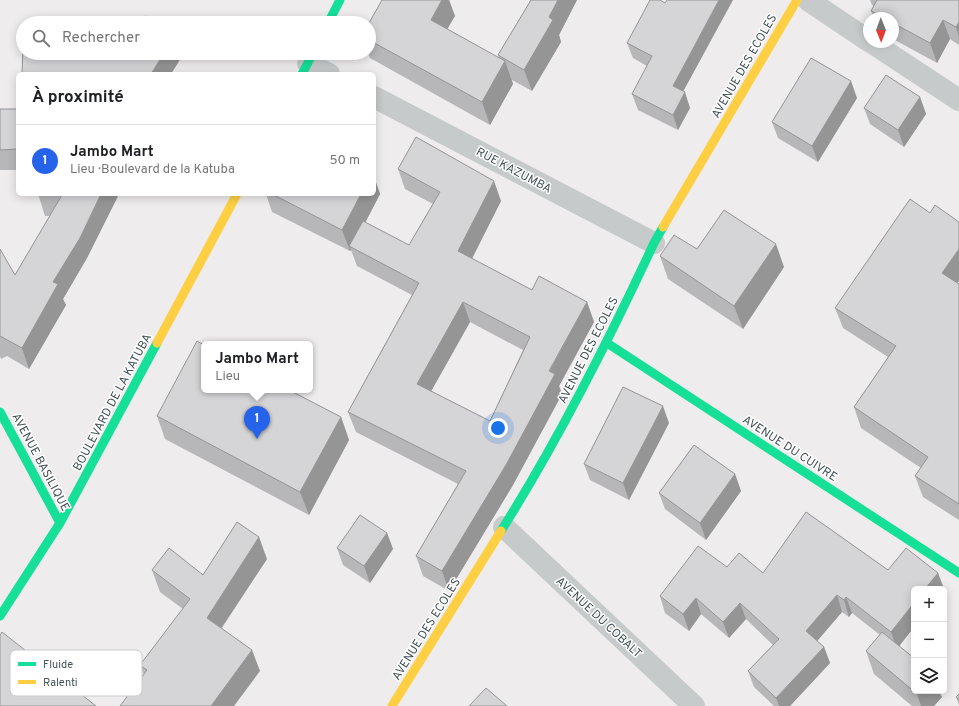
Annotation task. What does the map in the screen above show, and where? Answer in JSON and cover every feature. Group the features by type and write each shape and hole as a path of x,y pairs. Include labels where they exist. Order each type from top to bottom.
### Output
{"street":[{"path":"332,16 340,0"},
{"name":"AVENUE DES ECOLES","path":"392,706 504,527 553,444 607,343 654,243 797,0"},
{"path":"808,0 863,36"},
{"path":"881,48 959,100"},
{"path":"307,63 325,72"},
{"name":"RUE KAZUMBA","path":"376,98 654,243"},
{"name":"BOULEVARD DE LA KATUBA","path":"0,616 60,523 236,196"},
{"name":"AVENUE DU CUIVRE","path":"607,343 959,573"},
{"name":"AVENUE BASILIQUE","path":"0,412 60,523"},
{"name":"AVENUE DU COBALT","path":"504,527 694,706"}],"building":[{"path":"382,0 442,0 431,20 505,61 482,102 376,44 376,16 373,16"},
{"path":"531,0 558,0 549,17 553,20 524,70 498,55"},
{"path":"650,0 660,0 665,3 667,0 719,0 673,86 685,92 673,115 632,94 652,56 627,43"},
{"path":"877,0 959,0 959,22 956,27 943,20 930,43 899,26 899,12 871,11"},
{"path":"811,58 851,81 812,146 772,122"},
{"path":"22,60 160,60 152,72 22,72"},
{"path":"886,75 920,97 898,130 864,108"},
{"path":"0,109 16,109 16,149 0,150"},
{"path":"416,137 494,181 458,251 532,290 539,276 587,302 549,371 555,374 506,465 442,571 416,556 466,471 348,412 419,283 349,246 363,221 409,245 440,192 398,169","holes":["463,302 530,337 490,421 417,384"]},
{"path":"61,196 100,196 80,238 53,282 58,284 22,348 0,336 0,249 15,275"},
{"path":"276,196 360,196 342,230"},
{"path":"910,199 930,213 935,205 959,222 959,249 942,273 959,284 959,504 915,476 928,457 854,407 896,346 835,308"},
{"path":"724,210 776,244 734,306 660,256 674,235 697,249"},
{"path":"197,341 201,343 201,393 295,393 341,417 300,492 157,416"},
{"path":"623,387 663,406 623,483 584,464"},
{"path":"694,445 735,474 700,523 659,493"},
{"path":"806,512 888,570 906,548 938,573 927,586 911,586 911,607 891,632 846,597 844,600 837,595 806,631 824,647 776,698 748,671 779,639 740,603 723,622 696,598 683,614 660,596 698,546 727,567 739,553 763,573"},
{"path":"360,515 387,533 364,566 337,548"},
{"path":"237,522 259,537 207,618 252,650 211,706 120,706 128,696 142,696 142,677 147,670 142,666 142,662 190,599 152,570 169,548 203,575"},
{"path":"2,632 25,650 10,650 10,696 83,696 96,706 0,706 0,635"},
{"path":"882,632 911,656 911,689 866,651"},
{"path":"486,688 507,706 469,706"}],"traffic: fast":[{"path":"332,16 340,0"},
{"path":"303,72 309,60"},
{"path":"501,531 563,426 663,227"},
{"path":"0,616 60,523 157,343"},
{"path":"607,343 959,573"},
{"path":"0,412 60,523"}],"traffic: slow":[{"path":"663,227 797,0"},
{"path":"157,343 236,196"},
{"path":"392,706 501,531"}],"place":[{"name":"Jambo Mart","path":"257,439"}]}
